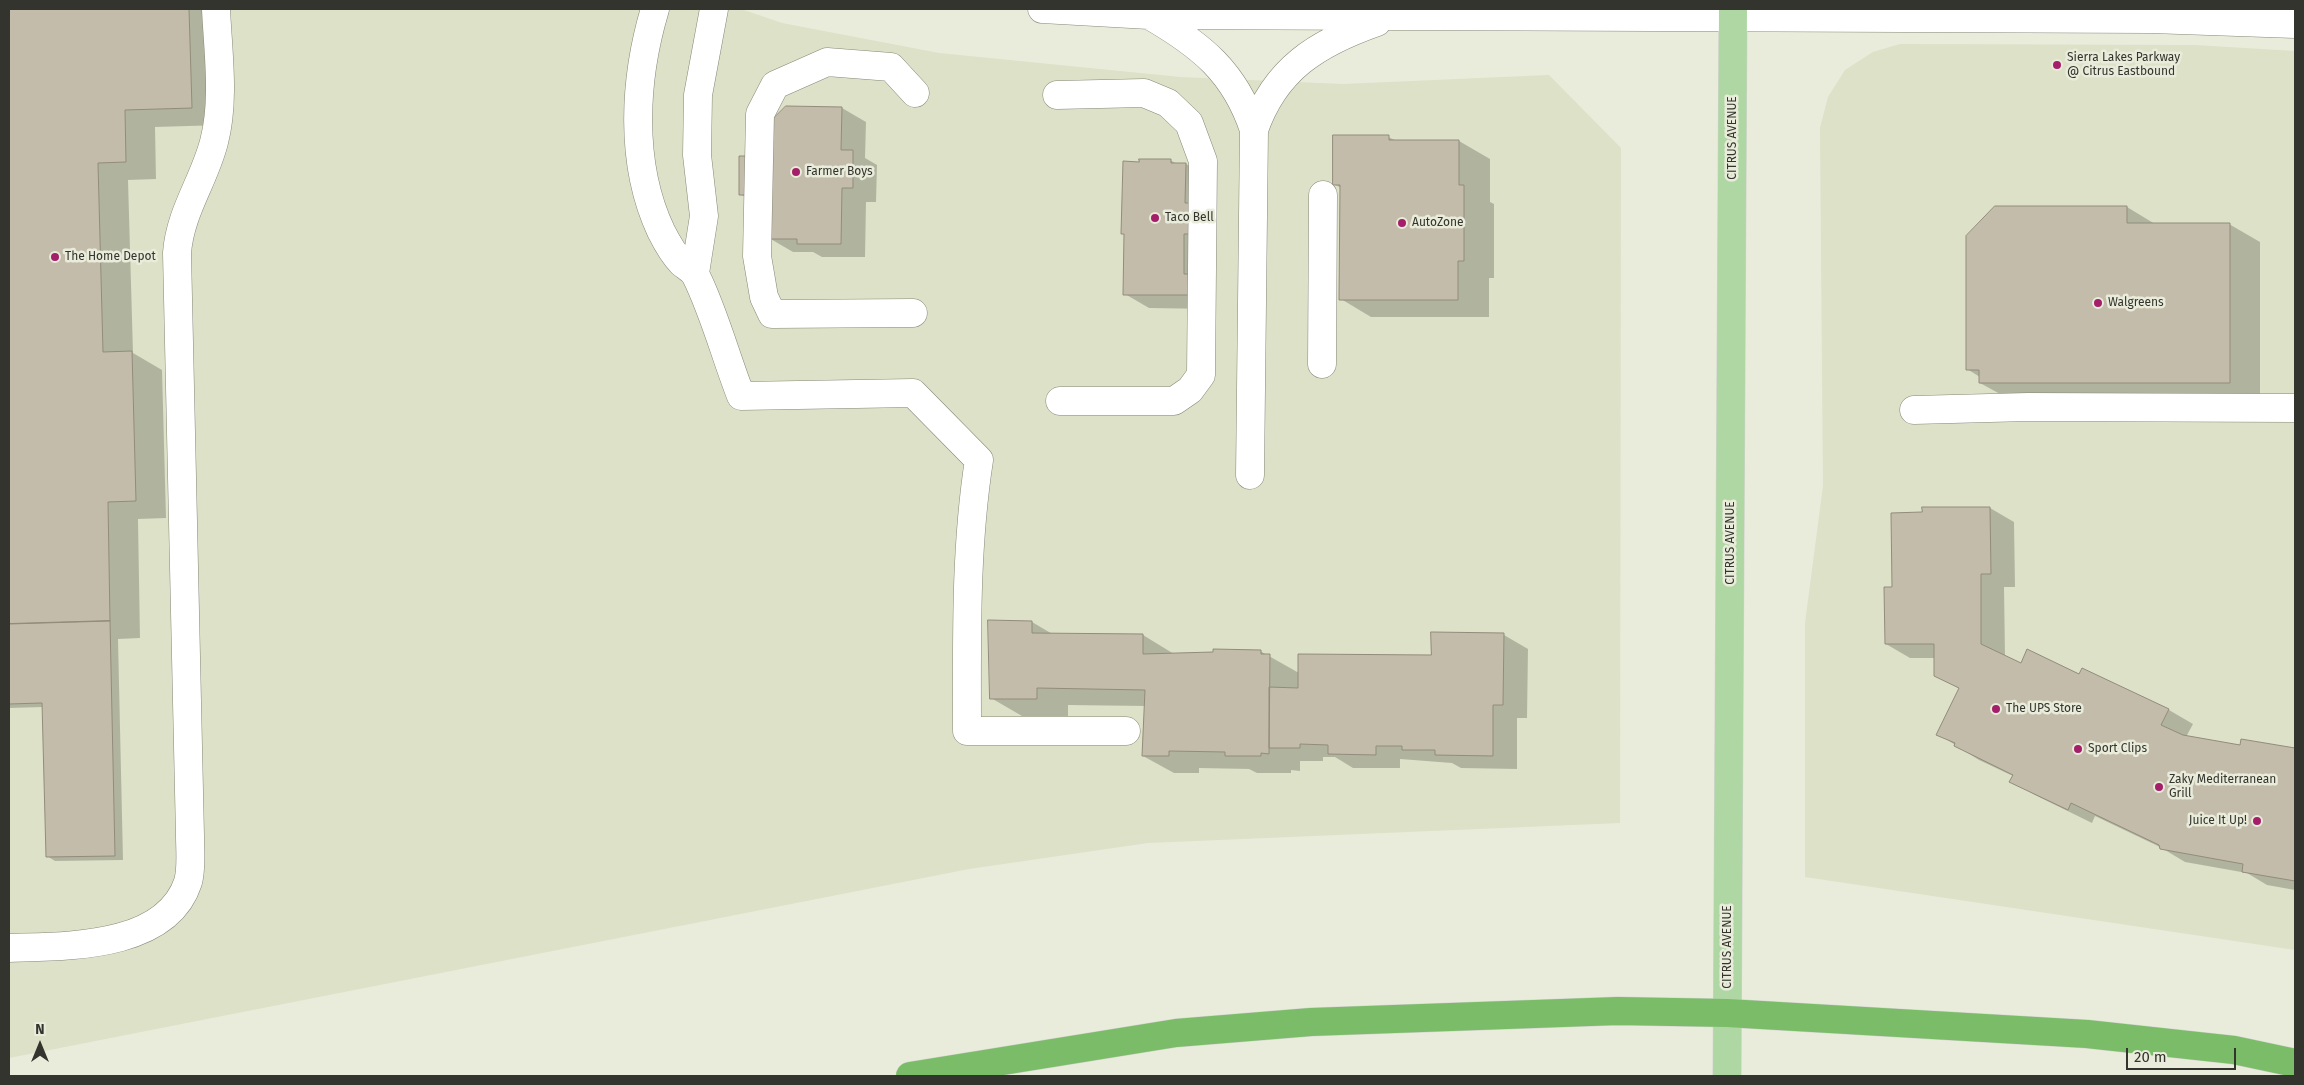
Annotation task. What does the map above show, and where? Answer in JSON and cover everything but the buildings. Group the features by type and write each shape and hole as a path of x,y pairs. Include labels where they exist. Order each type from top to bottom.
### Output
{"highway":[{"path":"910,1076 1176,1033 1311,1022 1618,1011 1727,1013 2087,1034 2234,1050 2295,1063"}],"main road":[{"name":"CITRUS AVENUE","path":"1727,1076 1733,13"}],"street":[{"path":"9,948 76,944 138,932 161,920 178,903 188,882 190,836 177,253 178,236 183,217 208,160 218,126 216,9"},
{"path":"655,9 640,91 638,114 642,164 653,211 661,231 671,249 695,273 741,396 913,393 978,460 971,507 967,575 967,731 1126,731"},
{"path":"695,273 704,216 697,156 698,95 714,9"},
{"path":"1042,9 1149,15 1390,17 1733,13 2151,19 2295,24"},
{"path":"1149,15 1191,40 1209,55 1236,88 1247,108 1254,130 1250,474"},
{"path":"1254,130 1269,94 1299,62 1326,44 1357,29 1390,17"},
{"path":"914,93 891,68 827,62 775,85 760,114 757,256 764,297 772,314 914,313"},
{"path":"1057,95 1144,93 1168,103 1189,123 1203,161 1201,375 1190,390 1174,401 1060,401"},
{"path":"1322,364 1323,195"},
{"path":"1914,410 2028,407 2295,408"}],"shaded area":[{"path":"9,9 741,9 782,23 939,53 1180,77 1343,84 1549,75 1621,148 1620,823 1148,843 969,869 9,1058"},
{"path":"1900,44 2194,45 2295,51 2295,950 1805,877 1805,623 1823,486 1820,128 1828,97 1845,70 1873,52"}],"place":[{"name":"Sierra Lakes Parkway @ Citrus Eastbound","path":"2057,65"},
{"name":"Farmer Boys","path":"796,172"},
{"name":"Taco Bell","path":"1155,218"},
{"name":"AutoZone","path":"1402,223"},
{"name":"The Home Depot","path":"55,257"},
{"name":"Walgreens","path":"2098,303"},
{"name":"The UPS Store","path":"1996,709"},
{"name":"Sport Clips","path":"2078,749"},
{"name":"Zaky Mediterranean Grill","path":"2159,787"},
{"name":"Juice It Up!","path":"2257,821"}]}
